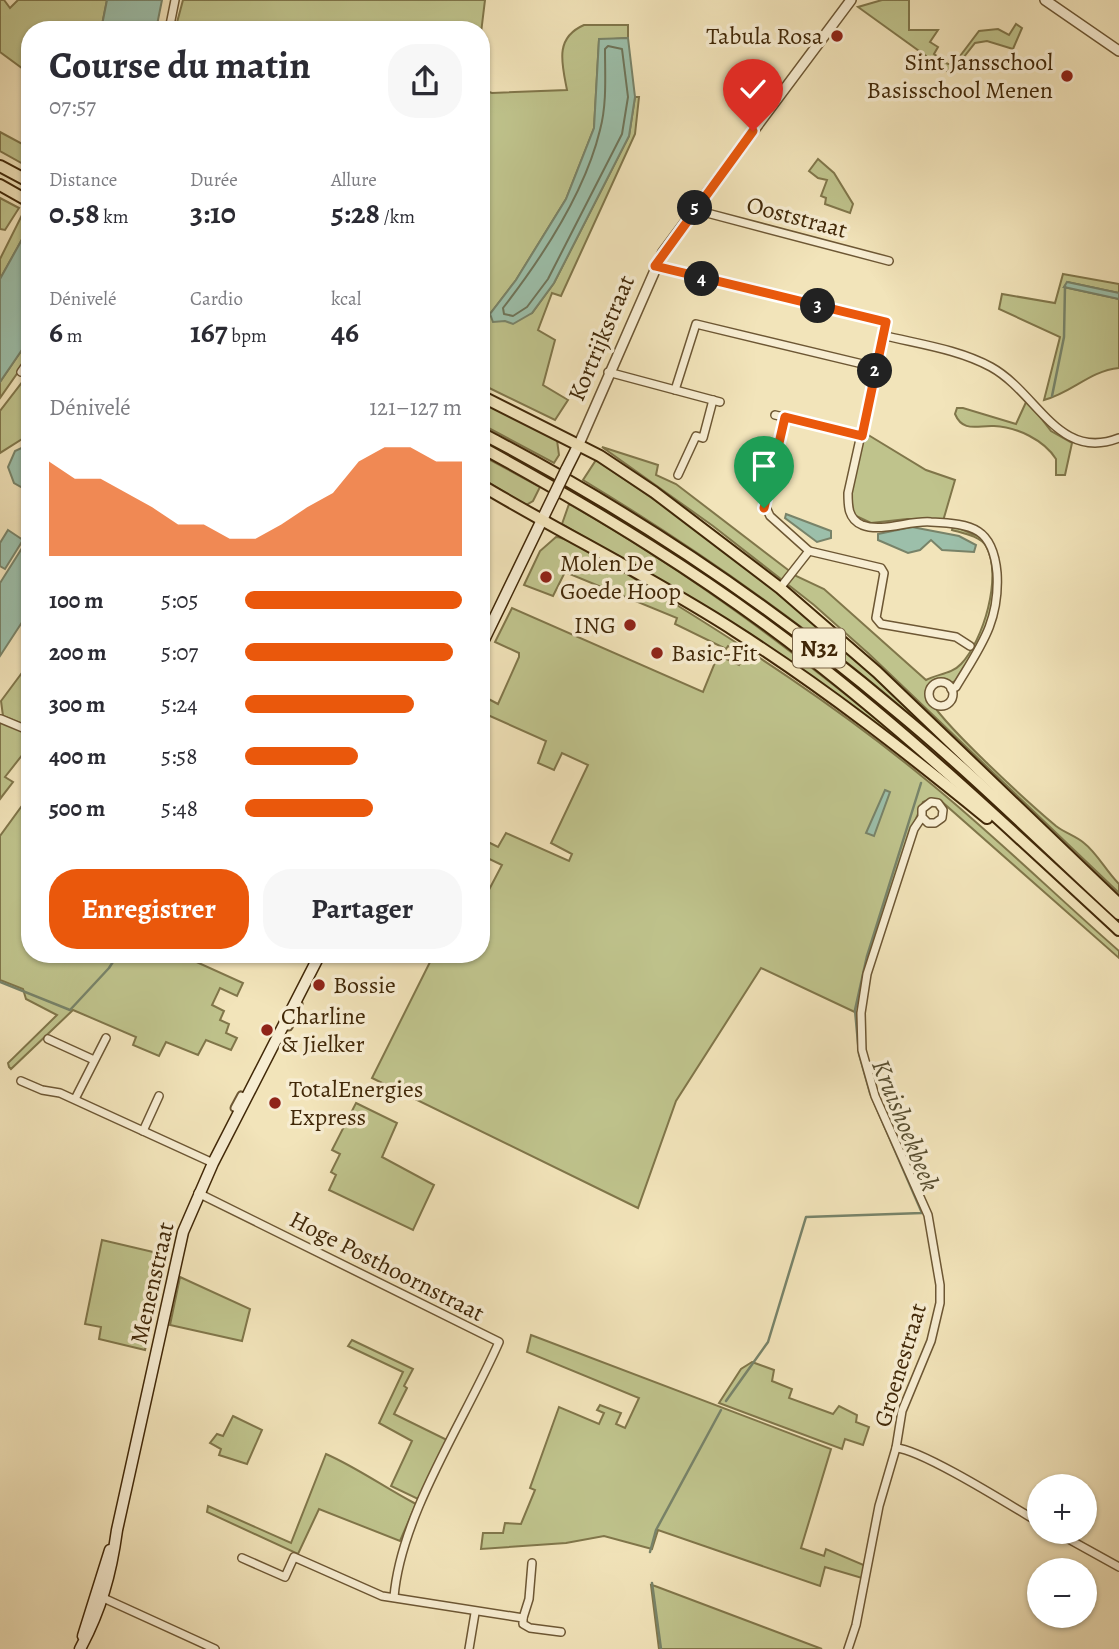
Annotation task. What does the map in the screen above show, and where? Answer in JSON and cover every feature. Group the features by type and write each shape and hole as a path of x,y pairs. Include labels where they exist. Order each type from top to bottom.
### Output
{"highway":[{"path":"3,167 21,177"},
{"path":"0,185 21,197"},
{"path":"490,400 579,444 654,492 780,588 877,672 1119,904"},
{"name":"N32","path":"490,438 631,517 817,646 897,711 1119,914"},
{"name":"N32","path":"490,452 626,529 742,607 888,720 1119,930"},
{"path":"490,490 641,573 779,660 918,761 999,828 1024,843"}],"main road":[{"name":"Kortrijkstraat","path":"490,628 579,444"},
{"name":"Menenstraat","path":"80,1649 99,1596 117,1530 175,1262 198,1193 316,963"}],"street":[{"path":"171,21 175,0"},
{"path":"1045,0 1119,51"},
{"name":"Kortrijkstraat","path":"579,444 655,266 852,1"},
{"name":"Ooststraat","path":"697,206 707,213 889,261"},
{"path":"655,266 886,322 848,493 848,509 856,521 870,527 929,521 958,524 982,534 993,546 997,582 995,617 981,646 951,689"},
{"path":"675,390 696,324 875,368"},
{"path":"882,334 962,355 988,365 1023,389 1050,422 1069,437 1094,443 1119,438"},
{"path":"608,372 717,401 703,438 696,436 678,475"},
{"path":"775,415 862,436"},
{"path":"785,417 764,508 809,551 881,568 884,573 876,618 881,624 956,637 970,646"},
{"path":"780,588 809,551"},
{"path":"1,719 21,727"},
{"name":"Groenestraat","path":"848,1649 856,1625 879,1506 896,1448 902,1411 939,1316 940,1285 928,1215 867,1075 861,1013 867,974 914,829 922,817"},
{"path":"75,1099 106,1038"},
{"path":"48,1039 94,1060"},
{"path":"21,1081 75,1099 213,1163"},
{"path":"143,1131 159,1096"},
{"name":"Hoge Posthoornstraat","path":"198,1193 499,1342 409,1528 396,1571 394,1598"},
{"path":"896,1448 909,1450 931,1461 1027,1516"},
{"path":"1077,1544 1119,1567"},
{"path":"242,1558 285,1577 294,1557 382,1596 475,1613 523,1618"},
{"path":"532,1563 529,1599 523,1624 530,1629 561,1632"},
{"path":"99,1596 215,1649"},
{"path":"468,1649 475,1613"}],"green space":[{"path":"0,0 4,0 10,8 18,0 107,0 103,21 21,21 21,67 0,52"},
{"path":"183,0 485,0 482,21 177,21"},
{"path":"882,0 909,0 909,30 938,30 930,42 938,47 934,54 948,64 954,64 979,31 998,29 1009,35 1016,24 1022,28 1013,49 987,41 975,43 956,67 947,71 858,7"},
{"path":"584,25 628,25 628,38 599,40 594,128 566,199 516,280 490,314 490,92 567,90 562,53 564,44 574,30"},
{"path":"635,97 639,97 635,134 561,296 552,293 538,330 555,340 543,385 568,400 555,420 490,388 490,314 499,321 532,313 554,283 629,136"},
{"path":"0,132 21,143 21,163 0,151"},
{"path":"818,159 834,173 853,204 850,213 825,204 826,198 821,196 827,180 818,178 809,171"},
{"path":"0,198 19,208 5,230 0,229"},
{"path":"21,217 21,241 0,279 0,259"},
{"path":"1063,274 1119,284 1119,293 1068,282 1064,287 1119,299 1119,368 1099,373 1044,400 1060,337 999,309 1002,294 1055,303"},
{"path":"21,351 21,368 0,398 0,382"},
{"path":"21,384 21,440 0,453 0,411"},
{"path":"1027,400 1051,431 1072,443 1065,475 1056,475 1056,459 1037,440 1003,427 967,426 958,420 955,414 957,408 963,408 1016,424"},
{"path":"490,406 557,440 559,455 554,463 490,429"},
{"path":"865,433 926,470 955,480 943,521 907,519 871,523 854,515 852,484"},
{"path":"602,447 658,465 656,475 676,484 796,576 824,589 926,680 953,670 961,664 977,640 988,608 991,559 983,543 975,537 952,530 953,526 983,538 992,547 996,596 993,617 958,680 951,683 937,681 927,695 948,723 1007,782 1056,826 1089,847 1119,884 1119,893 869,654 814,605 713,526"},
{"path":"490,460 540,487 533,501 526,505 490,483"},
{"path":"596,460 699,530 826,630 943,740 941,742 857,670 768,603 583,480"},
{"path":"569,504 659,559 745,618 870,714 911,747 924,762 676,590 562,524"},
{"path":"556,537 588,551 790,678 891,752 949,799 1119,951 1119,958 941,801 930,799 923,802 915,821 859,1014 761,968 676,1101 638,1208 372,1078 430,963 490,963 490,888 502,865 490,859 490,843 498,847 506,833 569,861 572,854 551,843 588,765 562,753 554,770 538,763 546,741 490,716 490,700 498,704 519,657 519,653 495,642 512,608 703,692 718,655 739,665 744,656 728,646 726,649 675,624 677,618 565,572 553,596 524,585 540,551"},
{"path":"21,674 21,723 3,716 1,701"},
{"path":"0,721 21,730 21,757 5,777 13,782 0,799"},
{"path":"21,807 21,963 199,963 243,983 237,996 220,988 212,1005 224,1011 220,1020 229,1024 226,1033 237,1038 231,1050 206,1040 198,1055 166,1042 159,1056 133,1045 136,1037 73,1010 11,1069 8,1063 57,1015 26,999 23,989 0,980 0,836"},
{"path":"356,1103 397,1123 382,1157 434,1185 413,1230 329,1190 336,1175 331,1172 340,1154 332,1150"},
{"path":"102,1240 166,1255 145,1350 99,1339 101,1327 85,1324"},
{"path":"180,1277 250,1309 242,1341 170,1325"},
{"path":"531,1335 831,1449 801,1548 824,1556 826,1549 866,1566 862,1578 825,1567 820,1586 658,1530 652,1549 604,1536 566,1543 481,1549 483,1533 503,1533 505,1523 521,1524 535,1490 530,1488 559,1407 599,1424 604,1413 597,1410 600,1405 621,1413 616,1424 625,1428 639,1398 527,1352"},
{"path":"352,1340 413,1369 394,1414 447,1440 418,1499 391,1486 412,1441 379,1423 403,1372 348,1346"},
{"path":"752,1362 774,1370 772,1381 792,1389 789,1398 833,1414 839,1406 857,1415 856,1422 869,1427 863,1445 845,1439 842,1449 719,1403 741,1369"},
{"path":"233,1416 262,1430 247,1464 219,1455 221,1449 210,1443 217,1434 223,1436"},
{"path":"326,1454 416,1504 400,1541 319,1509 298,1554 207,1512 208,1506 291,1543"},
{"path":"651,1585 655,1586 822,1649 659,1649"}],"water":[{"path":"107,0 162,0 158,21 103,21"},
{"path":"628,38 635,97 629,136 554,283 532,313 513,324 505,321 493,322 490,314 516,280 566,199 594,128 599,39"},
{"path":"21,241 21,351 0,382 0,279"},
{"path":"1067,282 1119,293 1119,299 1064,287"},
{"path":"21,448 21,487 14,483 8,467 15,451"},
{"path":"786,514 831,531 831,538 817,542 785,518"},
{"path":"912,527 959,536 976,545 974,552 942,550 931,540 920,550 908,553 878,540 878,534"},
{"path":"8,530 21,539 21,543 5,569 0,566 0,543"},
{"path":"21,550 21,624 0,656 0,583"},
{"path":"885,790 890,792 874,836 866,833"}],"waterway":[{"name":"Kruishoekbeek","path":"1052,396 1064,337 1065,286"},
{"name":"Kruishoekbeek","path":"726,1401 768,1342 806,1217 922,1213 870,1093 859,1054 855,1010 867,956 921,783"},
{"path":"0,982 70,1010 112,963"},
{"name":"Kruishoekbeek","path":"650,1552 656,1530 721,1410"},
{"name":"Kruishoekbeek","path":"652,1583 661,1649"}],"place":[{"name":"Tabula Rosa","path":"837,36"},
{"name":"Sint Jansschool Basisschool Menen","path":"1067,76"},
{"name":"Molen De Goede Hoop","path":"546,577"},
{"name":"ING","path":"630,625"},
{"name":"Basic-Fit","path":"657,653"},
{"name":"Bossie","path":"319,985"},
{"name":"Charline & Jielker","path":"267,1030"},
{"name":"TotalEnergies Express","path":"275,1103"}],"route":[{"path":"753,131 655,266 886,322 862,436 785,417 764,508"}]}
